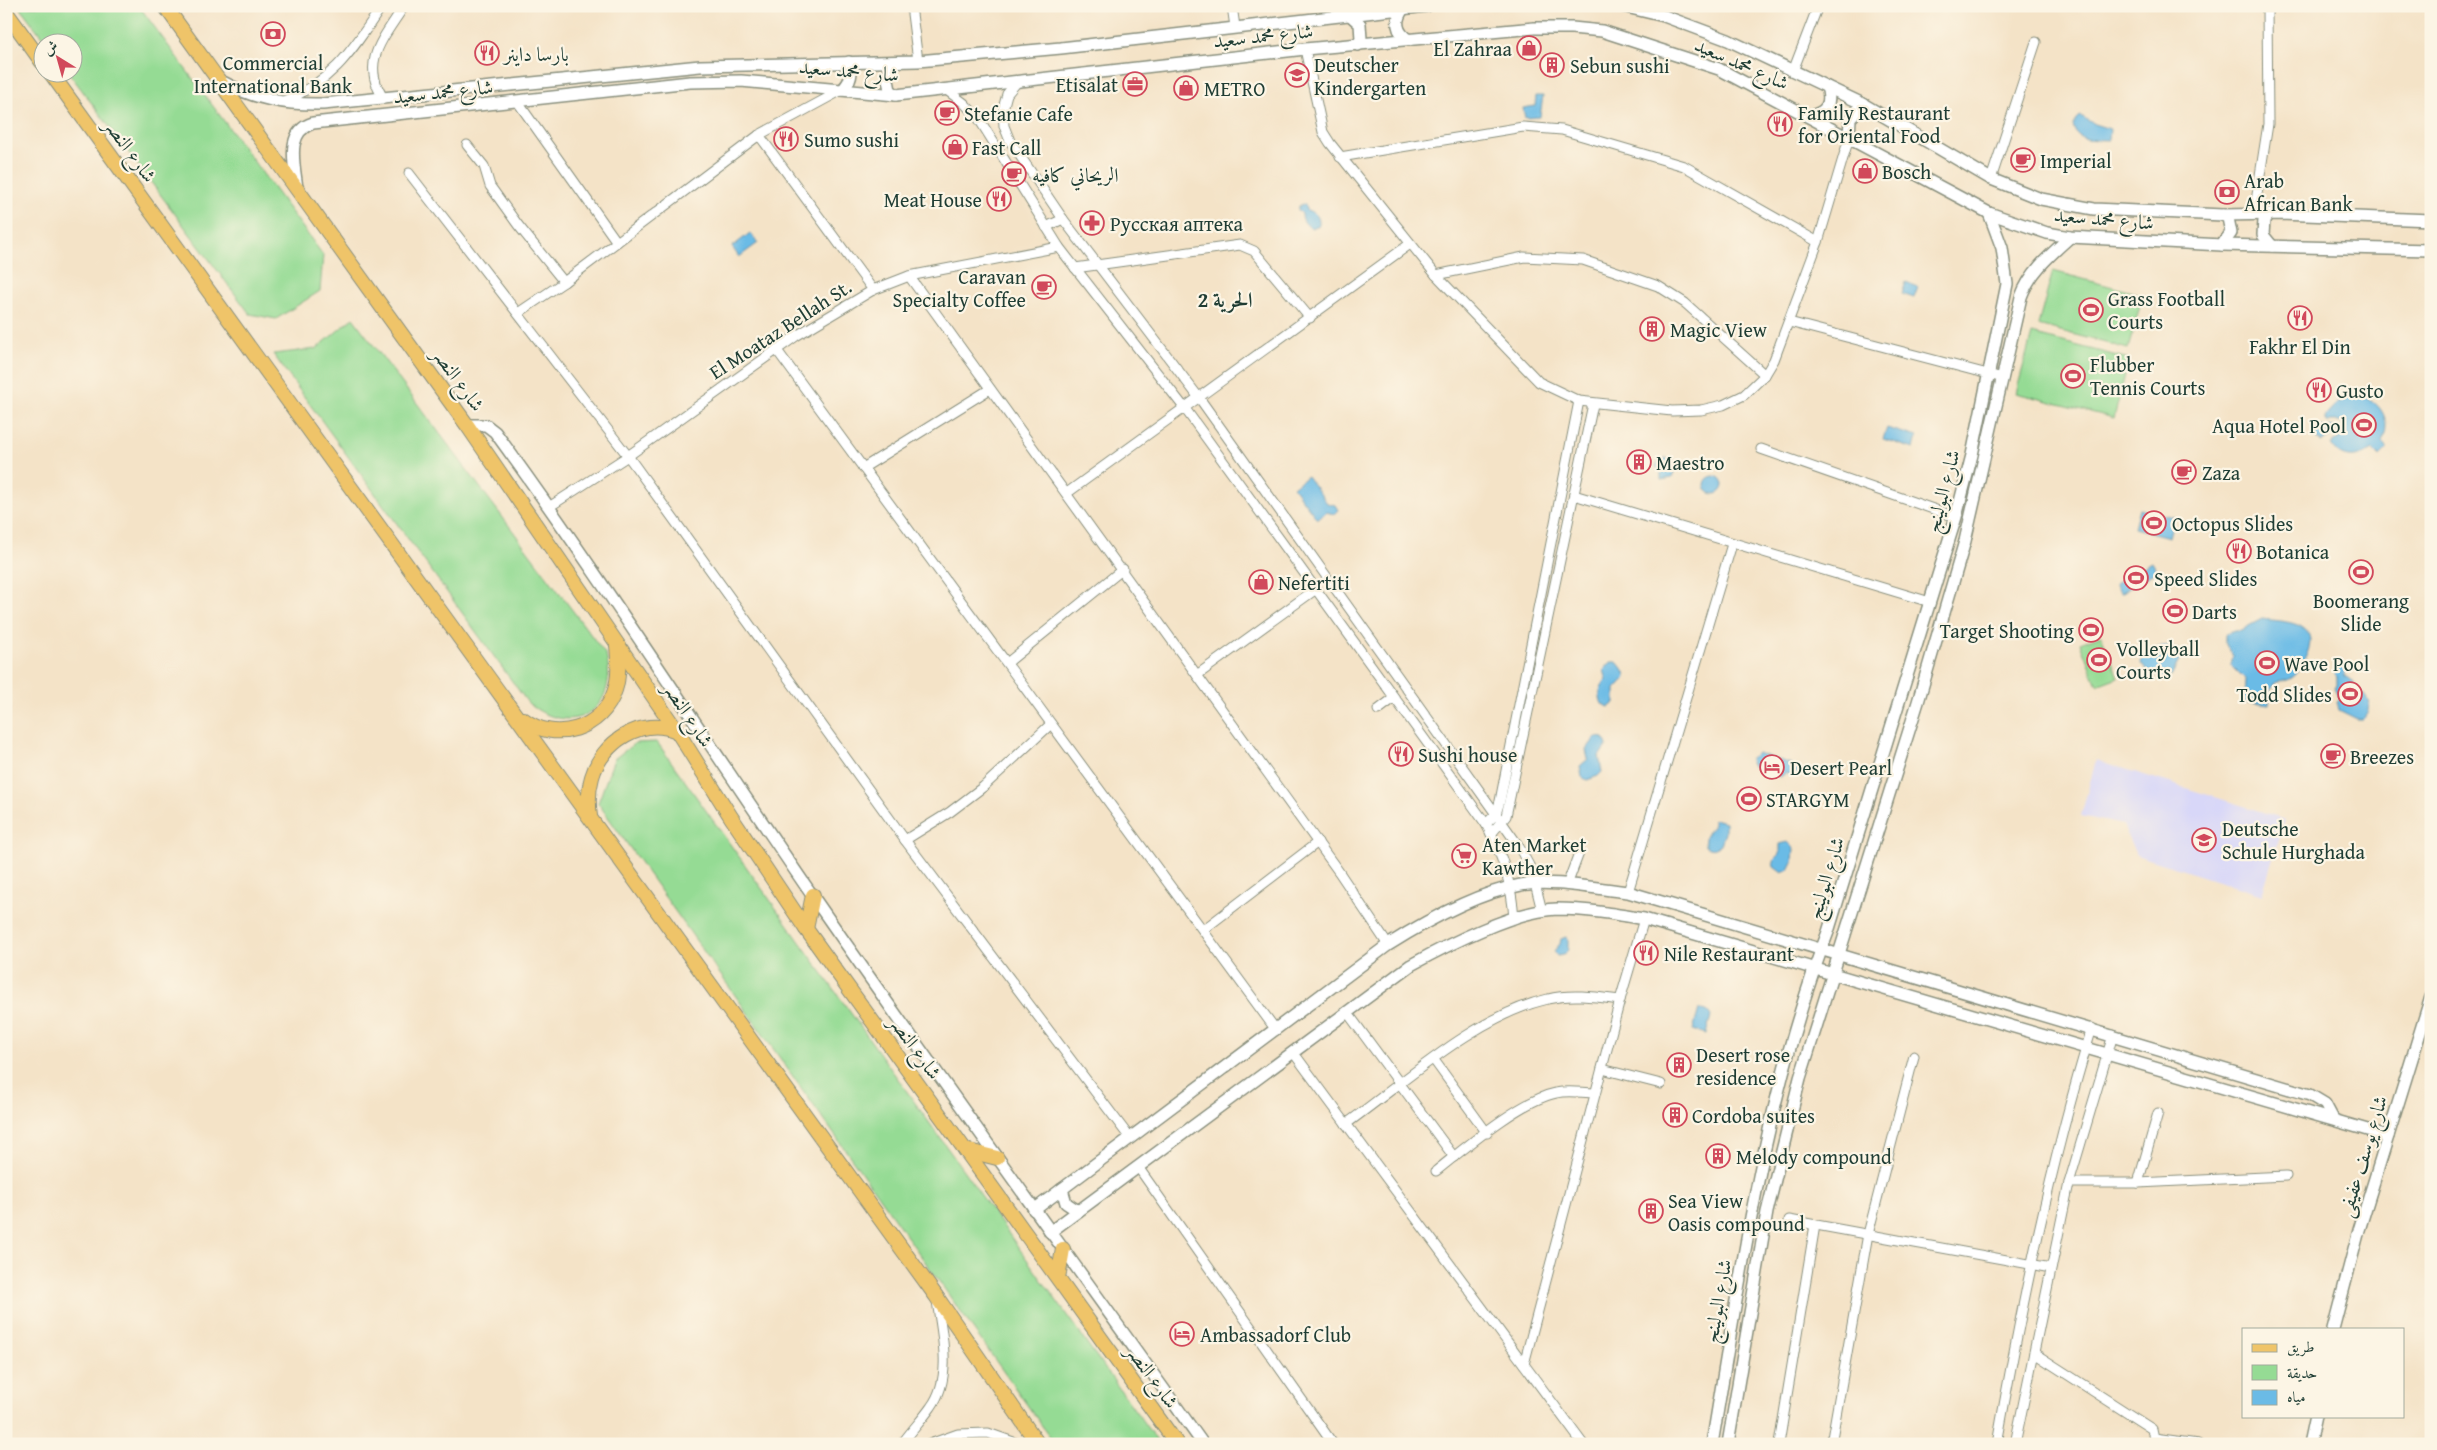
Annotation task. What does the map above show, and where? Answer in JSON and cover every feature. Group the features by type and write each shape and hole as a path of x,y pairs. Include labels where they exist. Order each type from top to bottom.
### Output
{"main road":[{"name":"شارع النصر","path":"165,6 221,81 467,425 677,731 806,929 1178,1444"},
{"path":"6,12 32,48"},
{"name":"شارع النصر","path":"57,82 936,1296 1038,1444"},
{"path":"513,710 535,727 552,732 571,731 596,719 608,706 616,689 618,671 616,642"},
{"path":"590,818 588,797 592,776 602,757 616,742 630,732 645,727 662,726 677,731"},
{"path":"806,929 813,895"},
{"path":"966,1150 997,1158"},
{"path":"1058,1278 1063,1249"}],"street":[{"path":"280,103 314,86 346,60 382,6"},
{"path":"384,99 377,88 373,76 372,63 376,51 404,6"},
{"path":"911,6 918,61"},
{"path":"1232,6 1235,28"},
{"name":"شارع محمد سعيد","path":"221,81 239,91 280,103 301,104 384,99 700,66 918,61 1061,48 1427,6"},
{"name":"شارع محمد سعيد","path":"1622,6 1664,16 1728,40 1864,104 1991,179 2032,196 2067,205 2223,215 2268,214 2431,220"},
{"path":"1793,71 1818,6"},
{"path":"2254,214 2268,124 2267,6"},
{"path":"1404,8 1399,14 1398,29 1402,36 1409,40"},
{"path":"1350,15 1360,24 1362,39 1358,45"},
{"name":"شارع محمد سعيد","path":"297,189 293,145 298,132 308,125 690,82 741,81 896,95 1304,49 1534,28 1572,28 1602,31 1719,69 1811,116 1989,213 2047,233 2070,237 2222,245 2431,250"},
{"path":"1991,179 2036,42"},
{"path":"1304,49 1324,132 1340,157 1410,244 1436,275 1539,382 1579,402 1593,404 1672,411 1701,410 1723,405 1744,395 1765,375 1789,322 1818,242 1849,138 1848,128 1850,119 1855,110 1864,104"},
{"path":"518,314 564,282 759,135 842,90 847,86 852,74 849,62"},
{"path":"895,62 887,75 890,90 896,95"},
{"path":"1016,82 1004,102 1004,126 1010,141 1063,219 1200,399 1496,814 1526,858 1536,885 1542,911"},
{"path":"1811,116 1821,114 1828,106 1830,96 1827,87"},
{"path":"945,89 964,103 979,119 1059,247 1186,410 1486,824 1502,858 1511,888 1514,919"},
{"path":"517,101 617,242"},
{"path":"1340,157 1523,127 1562,130 1684,166 1818,242"},
{"path":"759,135 873,290"},
{"path":"467,145 484,166 490,186 518,225 564,282"},
{"path":"409,173 628,456 906,840 1130,1138"},
{"name":"شارع البولينج","path":"1712,1444 1752,1209 1779,1090 1956,517 1972,455 2007,284 2002,248 1989,213"},
{"path":"2268,214 2264,220 2263,235 2272,246"},
{"path":"2222,245 2231,233 2228,218 2223,215"},
{"path":"1046,227 1063,219"},
{"name":"شارع البولينج","path":"1728,1444 1767,1212 1800,1078 1831,973 1918,702 1965,541 2025,286 2050,256 2070,237"},
{"path":"1067,494 1186,410 1410,244"},
{"path":"1075,268 1240,245 1254,251 1310,318"},
{"name":"El Moataz Bellah St.","path":"549,507 628,456 776,349 873,290 909,276 1059,247"},
{"path":"1436,275 1524,257 1583,260 1658,286 1685,302 1765,375"},
{"path":"909,276 1318,842 1388,945"},
{"path":"1789,322 2003,378"},
{"path":"776,349 1276,1030"},
{"path":"863,468 990,388"},
{"path":"1486,824 1496,814 1500,801 1579,402"},
{"path":"1491,834 1506,816 1593,404"},
{"path":"467,425 486,425 495,432 549,507 813,895 997,1158 1203,1444"},
{"path":"1761,449 1956,517"},
{"path":"1574,495 1930,602"},
{"path":"1628,892 1732,544"},
{"path":"1007,663 1123,570"},
{"path":"1197,675 1316,589"},
{"path":"1537,608 1550,610"},
{"path":"1906,679 1922,684"},
{"path":"1901,696 1918,702"},
{"path":"1378,710 1394,698"},
{"path":"906,840 950,812 983,787 1052,724"},
{"path":"1203,930 1318,842"},
{"path":"1567,885 1578,853"},
{"path":"1034,1210 1388,945 1412,930 1447,913 1490,894 1522,884 1567,885 1628,892 1837,955 2092,1028 2310,1095 2325,1104 2333,1119"},
{"path":"1050,1232 1411,964 1457,941 1514,919 1555,909 1604,912 1644,919 2388,1136"},
{"path":"1524,1364 1620,1000 1644,919"},
{"path":"1346,1124 1489,1021 1514,1009 1550,998 1589,996 1620,1000"},
{"name":"شارع يوسف عفيفى","path":"2333,1328 2359,1230 2431,997"},
{"path":"1348,1012 1454,1157"},
{"path":"1997,1444 2030,1264 2054,1160 2092,1028"},
{"path":"2015,1444 2069,1183 2113,1035"},
{"path":"1293,1052 1583,1444"},
{"path":"1831,1444 1868,1234 1914,1056"},
{"path":"1434,1060 1488,1133"},
{"path":"1602,1069 1660,1084"},
{"path":"1436,1171 1537,1099 1568,1092 1595,1093"},
{"path":"2138,1183 2158,1114"},
{"path":"1138,1166 1333,1444"},
{"path":"2069,1183 2138,1183 2286,1176"},
{"path":"1062,1189 1066,1203 1078,1211"},
{"path":"1752,1209 1767,1212"},
{"path":"1789,1220 2051,1268"},
{"path":"1779,1444 1815,1225"},
{"path":"902,1444 932,1406 942,1382 945,1352 936,1296"},
{"path":"2034,1353 2152,1429 2154,1438"},
{"path":"2309,1444 2315,1418"},
{"path":"930,1444 958,1434 988,1433 1019,1444"},
{"path":"2145,1444 2152,1442 2154,1438"},
{"path":"2154,1438 2198,1444"}],"shaded area":[{"name":"Deutsche Schule Hurghada","path":"2096,760 2285,819 2262,895 2136,855 2123,825 2081,816"}],"green space":[{"path":"19,6 139,6 323,255 320,291 276,319 250,314 76,82 82,82 82,32 38,32"},
{"name":"Grass Football Courts","path":"2053,271 2143,295 2128,349 2038,325"},
{"path":"353,318 606,655 608,674 606,691 599,704 589,713 576,718 561,718 545,714 528,703 273,354 316,349"},
{"name":"Flubber Tennis Courts","path":"2032,334 2129,359 2114,418 2016,393"},
{"name":"Volleyball Courts","path":"2101,635 2118,677 2097,685 2080,643"},
{"path":"657,742 1159,1444 1055,1444 598,803 614,759 635,743"}],"water":[{"path":"1536,96 1543,96 1540,117 1525,118 1523,108 1535,106"},
{"path":"2081,116 2094,124 2110,129 2109,140 2092,140 2078,135 2073,125 2076,119"},
{"path":"1302,204 1305,205 1306,210 1316,215 1319,219 1319,225 1312,228 1305,223 1302,214 1298,210 1298,207"},
{"path":"750,233 758,243 739,257 732,247"},
{"path":"1906,282 1918,287 1914,298 1902,294"},
{"name":"Aqua Hotel Pool","path":"2362,395 2380,408 2385,420 2386,427 2382,442 2387,450 2380,457 2373,450 2356,457 2345,456 2335,450 2331,444 2339,440 2344,427 2340,422 2327,422 2325,417 2341,401"},
{"path":"2319,426 2337,428 2336,433 2322,442 2316,439 2314,430"},
{"path":"1887,428 1917,437 1914,449 1883,439"},
{"path":"1665,458 1673,460 1675,469 1672,478 1661,480 1661,473 1656,466 1658,462"},
{"path":"1307,476 1327,503 1335,505 1338,510 1334,514 1326,512 1317,519 1293,487"},
{"path":"1714,476 1720,479 1723,485 1720,491 1714,494 1708,491 1705,485 1708,479"},
{"name":"Octopus Slides","path":"2139,509 2174,517 2169,537 2134,528"},
{"name":"Speed Slides","path":"2152,562 2157,571 2121,593 2115,584"},
{"name":"Boomerang Slide","path":"2354,563 2366,563 2367,580 2355,581"},
{"name":"Wave Pool","path":"2262,619 2289,622 2297,625 2309,635 2310,643 2298,672 2290,679 2276,683 2271,689 2269,705 2244,702 2245,679 2231,665 2233,656 2225,643 2225,634 2234,630 2241,630"},
{"path":"2161,646 2177,649 2180,659 2171,676 2163,679 2145,669 2140,662 2146,652"},
{"path":"1611,662 1617,662 1625,672 1626,677 1615,689 1615,703 1609,707 1602,704 1600,694 1602,685 1607,680 1604,670"},
{"name":"Todd Slides","path":"2342,663 2345,671 2344,676 2351,680 2369,703 2369,711 2363,719 2357,719 2339,710 2337,701 2340,699 2335,688 2337,677 2334,671 2337,664"},
{"path":"1596,737 1604,738 1607,745 1599,756 1602,772 1598,776 1587,780 1582,777 1580,766 1588,759 1586,750"},
{"path":"1757,753 1791,764 1798,769 1797,773 1791,776 1786,773 1780,777 1767,772 1765,766 1757,770 1750,760"},
{"path":"1714,819 1725,822 1725,833 1721,844 1715,848 1709,848 1705,846 1705,840 1707,833 1713,827"},
{"path":"1788,842 1794,848 1793,862 1789,870 1782,873 1774,867 1773,861 1780,854 1780,844"},
{"path":"1566,937 1568,940 1568,950 1563,955 1557,956 1554,951 1560,944 1561,939"},
{"path":"1699,1009 1708,1012 1711,1016 1706,1034 1693,1030"}],"place":[{"name":"Commercial International Bank","path":"273,34"},
{"name":"El Zahraa","path":"1529,48"},
{"name":"بارسا داينر","path":"487,53"},
{"name":"Sebun sushi","path":"1552,65"},
{"name":"Deutscher Kindergarten","path":"1297,75"},
{"name":"Etisalat","path":"1135,84"},
{"name":"METRO","path":"1186,88"},
{"name":"Stefanie Cafe","path":"947,113"},
{"name":"Family Restaurant for Oriental Food","path":"1780,124"},
{"name":"Sumo sushi","path":"786,139"},
{"name":"Fast Call","path":"955,147"},
{"name":"Imperial","path":"2023,160"},
{"name":"Bosch","path":"1865,171"},
{"name":"الريحاني كافيه","path":"1014,174"},
{"name":"Arab African Bank","path":"2227,192"},
{"name":"Meat House","path":"999,199"},
{"name":"Русская аптека","path":"1092,223"},
{"name":"Caravan Specialty Coffee","path":"1044,287"},
{"name":"Grass Football Courts","path":"2091,310"},
{"name":"Fakhr El Din","path":"2300,318"},
{"name":"Magic View","path":"1652,329"},
{"name":"Flubber Tennis Courts","path":"2073,376"},
{"name":"Gusto","path":"2319,390"},
{"name":"Aqua Hotel Pool","path":"2364,425"},
{"name":"Maestro","path":"1639,462"},
{"name":"Zaza","path":"2184,472"},
{"name":"Octopus Slides","path":"2154,523"},
{"name":"Botanica","path":"2239,551"},
{"name":"Boomerang Slide","path":"2361,572"},
{"name":"Speed Slides","path":"2136,578"},
{"name":"Nefertiti","path":"1261,582"},
{"name":"Darts","path":"2175,611"},
{"name":"Target Shooting","path":"2091,630"},
{"name":"Volleyball Courts","path":"2099,660"},
{"name":"Wave Pool","path":"2267,663"},
{"name":"Todd Slides","path":"2350,694"},
{"name":"Sushi house","path":"1401,754"},
{"name":"Breezes","path":"2333,756"},
{"name":"Desert Pearl","path":"1772,767"},
{"name":"STARGYM","path":"1749,799"},
{"name":"Deutsche Schule Hurghada","path":"2204,840"},
{"name":"Aten Market Kawther","path":"1464,856"},
{"name":"Nile Restaurant","path":"1646,953"},
{"name":"Desert rose residence","path":"1679,1065"},
{"name":"Cordoba suites","path":"1675,1115"},
{"name":"Melody compound","path":"1718,1156"},
{"name":"Sea View Oasis compound","path":"1651,1211"},
{"name":"Ambassadorf Club","path":"1182,1334"}],"district":[{"name":"الحرية 2","path":"1225,299"}]}
